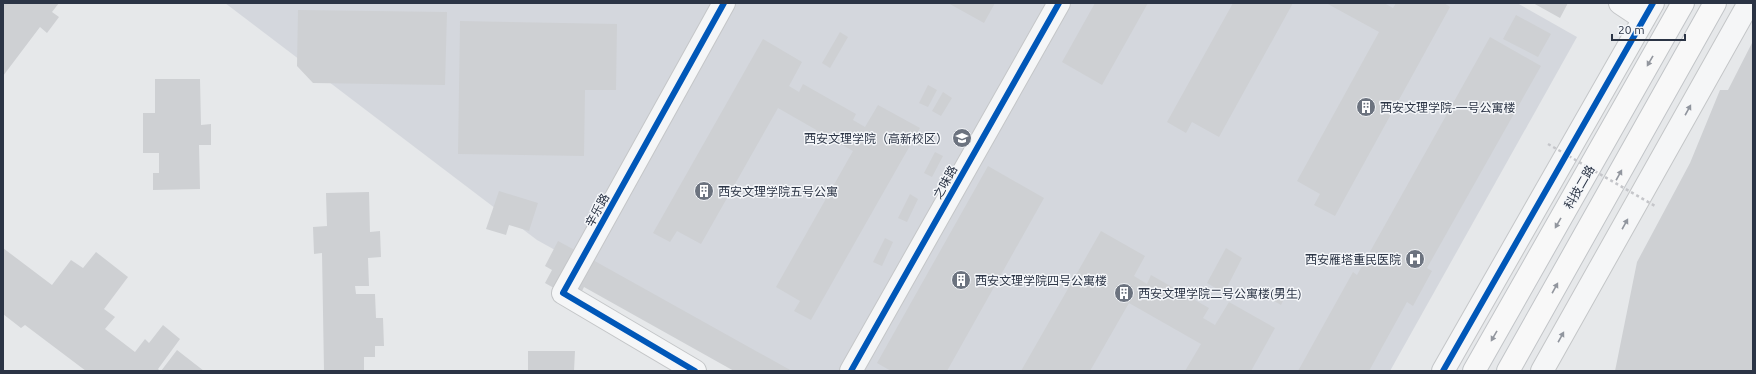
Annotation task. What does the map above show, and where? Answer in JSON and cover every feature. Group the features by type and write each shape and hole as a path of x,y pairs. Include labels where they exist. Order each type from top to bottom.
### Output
{"main road":[{"name":"科技二路","path":"1474,371 1683,3"},
{"path":"1508,371 1715,3"}],"street":[{"name":"辛乐路","path":"695,371 563,293 724,3"},
{"name":"之味路","path":"851,371 1059,3"},
{"path":"1443,371 1648,11 1620,3"},
{"path":"1542,371 1749,3"}],"path":[{"path":"1548,144 1655,206"}],"shaded area":[{"name":"西安文理学院（高新校区）","path":"225,3 1517,3 1577,37 1390,371 773,371 537,240"}],"building":[{"path":"3,3 59,3 52,12 59,17 47,33 40,27 3,76"},
{"path":"948,3 995,3 984,23"},
{"path":"1095,3 1148,3 1102,85 1062,62"},
{"path":"1233,3 1293,3 1219,137 1192,122 1186,133 1167,122"},
{"name":"西安文理学院-一号公寓楼","path":"1326,3 1384,3 1393,8 1396,3 1444,3 1450,7 1335,216 1314,205 1320,194 1297,181 1379,32"},
{"path":"1533,3 1568,3 1560,18"},
{"path":"298,10 447,12 445,85 313,83 297,66"},
{"path":"1516,15 1551,34 1538,57 1503,39"},
{"path":"460,21 617,24 616,90 585,90 584,156 458,154"},
{"path":"840,32 848,37 830,68 822,63"},
{"path":"1490,37 1541,66 1427,268 1432,271 1413,306 1407,302 1369,371 1298,371 1353,272 1357,275"},
{"name":"西安文理学院五号公寓","path":"763,39 802,62 789,86 799,92 803,84 856,114 853,120 865,127 878,105 920,128 811,320 794,311 800,301 776,287 853,151 778,108 701,244 677,231 670,242 653,233"},
{"path":"1753,41 1753,371 1615,371 1637,262 1690,163 1720,90 1728,90"},
{"path":"155,79 200,79 201,125 211,124 211,145 199,145 200,189 153,190 153,173 159,173 159,153 143,153 143,113 155,113"},
{"path":"928,85 937,90 928,107 919,103"},
{"path":"943,92 952,98 941,116 932,111"},
{"path":"935,152 943,156 932,177 924,173"},
{"name":"西安文理学院四号公寓楼","path":"988,166 1044,198 947,371 891,371 877,363"},
{"path":"499,191 538,203 529,231 509,225 506,235 486,229"},
{"path":"369,192 370,232 380,231 381,257 368,258 369,286 355,286 356,294 375,294 376,318 383,318 384,346 375,346 375,357 364,357 364,371 324,371 322,253 314,254 313,227 327,226 326,193"},
{"path":"910,194 918,199 907,222 898,218"},
{"name":"西安文理学院二号公寓楼(男生)","path":"1101,231 1145,256 1134,276 1147,284 1151,275 1209,308 1203,318 1215,325 1229,302 1275,328 1251,371 1185,371 1201,344 1129,303 1090,371 1021,371"},
{"path":"885,238 893,242 882,266 873,262"},
{"path":"558,241 792,371 734,371 584,287 577,301 545,283 552,270 545,266"},
{"path":"3,248 52,285 71,260 83,268 96,252 128,277 104,309 115,317 105,329 135,352 145,339 149,343 163,325 180,339 158,369 160,371 86,371 25,325 21,328 3,314"},
{"path":"1226,248 1242,258 1224,293 1207,283"},
{"path":"1268,288 1285,297 1281,305 1264,295"},
{"path":"177,350 204,371 161,371"},
{"path":"528,351 575,351 574,371 528,371"}],"cycle path":[{"path":"695,371 563,293 724,3"},
{"path":"851,371 1059,3"},
{"path":"1443,371 1653,3"}],"place":[{"name":"西安文理学院-一号公寓楼","path":"1366,107"},
{"name":"西安文理学院（高新校区）","path":"962,138"},
{"name":"西安文理学院五号公寓","path":"704,191"},
{"name":"西安雁塔重民医院","path":"1415,259"},
{"name":"西安文理学院四号公寓楼","path":"961,280"},
{"name":"西安文理学院二号公寓楼(男生)","path":"1124,293"}]}
